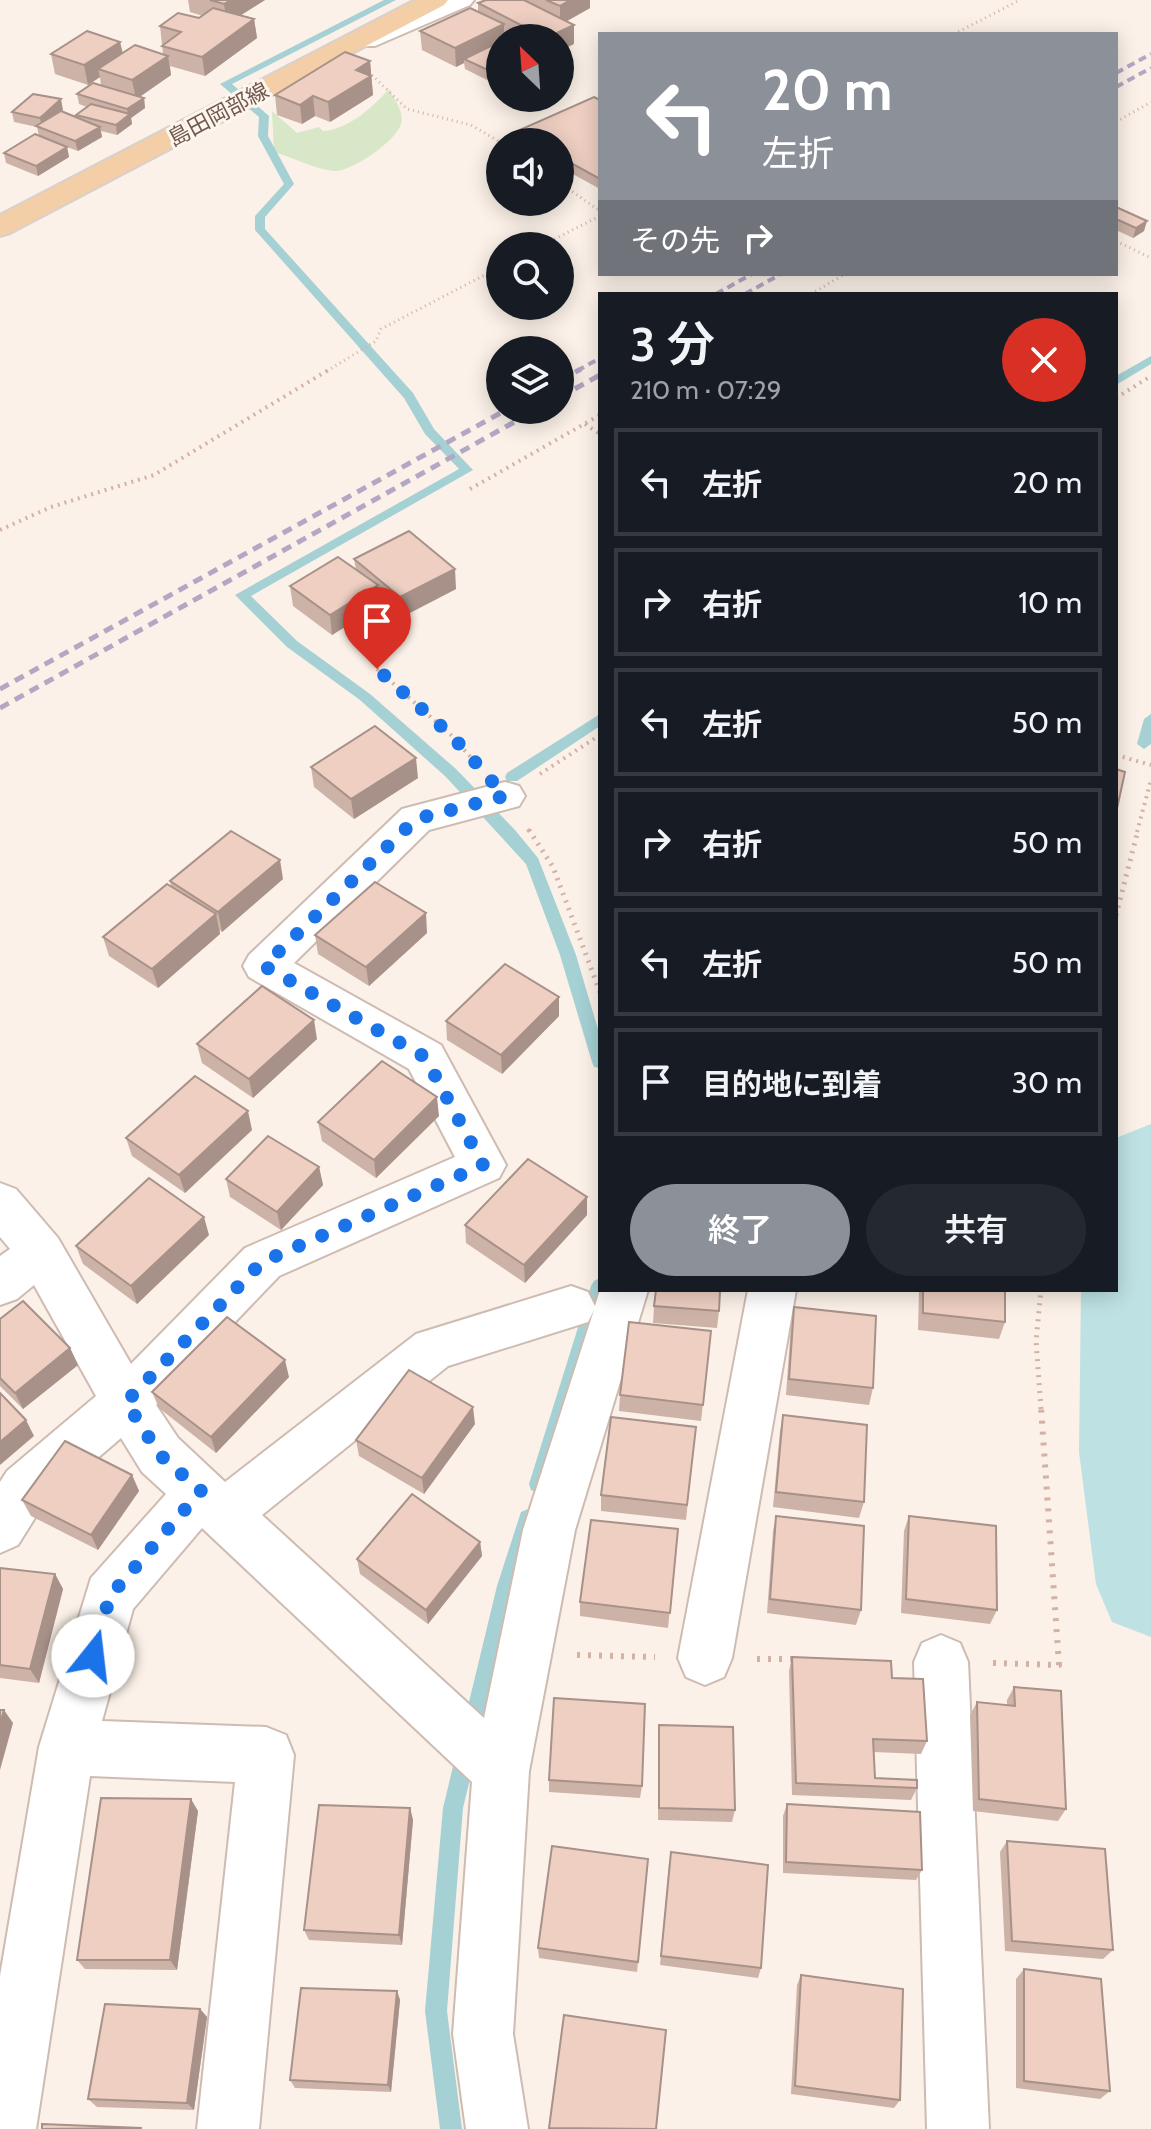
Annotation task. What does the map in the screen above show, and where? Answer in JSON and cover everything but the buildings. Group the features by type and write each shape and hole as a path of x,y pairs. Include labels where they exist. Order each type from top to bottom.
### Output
{"main road":[{"name":"島田岡部線","path":"0,227 435,0"}],"street":[{"path":"326,57 461,0"},
{"path":"0,1528 25,1488 126,1402 262,1262 483,1165 425,1057 264,966 416,819 505,796"},
{"path":"0,1203 41,1252 126,1402 160,1455 501,1771"},
{"path":"0,1284 41,1252"},
{"path":"497,2129 483,2034 501,1771 549,1530 623,1292"},
{"path":"705,1658 772,1292"},
{"path":"5,2129 67,1747 110,1596 213,1502 433,1349 571,1307"},
{"path":"941,1662 958,2129"},
{"path":"67,1747 266,1755 228,2129"}],"path":[{"path":"958,32 1020,0"},
{"path":"326,57 378,78 407,109 471,125 486,134"},
{"path":"1118,121 1151,102"},
{"path":"574,194 598,212"},
{"path":"567,232 598,215"},
{"path":"1118,242 1151,258"},
{"path":"0,530 51,507 154,475 376,341 381,329 486,274"},
{"path":"814,292 842,276"},
{"path":"1118,397 1151,376"},
{"path":"470,489 598,416"},
{"path":"585,424 598,433"},
{"path":"377,669 452,736 505,796 553,867 598,987"},
{"path":"505,796 598,736"},
{"path":"1118,756 1151,765"},
{"path":"1118,907 1151,780"},
{"path":"941,1662 1059,1665 1036,1341 1041,1292"},
{"path":"524,1654 799,1659"}],"green space":[{"path":"389,89 400,111 401,124 391,139 362,161 335,171 274,152 272,111 297,133 319,127 323,131 342,126 359,116"}],"waterway":[{"path":"391,0 225,84 264,116 263,136 289,184 260,216 260,230 409,396 429,431 467,470 242,595 292,644 365,697 451,773 533,862 568,955 598,1055"},
{"path":"1118,380 1151,359"},
{"path":"1144,744 1151,719"},
{"path":"512,777 598,720"},
{"path":"1151,1164 1131,1266 1132,1452 1151,1584"},
{"path":"538,1484 598,1292"},
{"path":"472,1731 507,1586 528,1518"},
{"path":"451,2129 436,2011 453,1808 466,1754"}],"railway":[{"path":"1118,72 1151,54"},
{"path":"1118,86 1151,68"},
{"path":"720,292 748,276"},
{"path":"749,292 777,276"},
{"path":"577,371 598,359"},
{"path":"574,373 581,369"},
{"path":"574,389 598,376"},
{"path":"0,689 486,421"},
{"path":"0,708 511,424"}],"route":[{"path":"93,1656 110,1596 201,1491 160,1455 126,1402 262,1262 483,1165 425,1057 264,966 416,819 505,796 452,736 377,669"}]}
